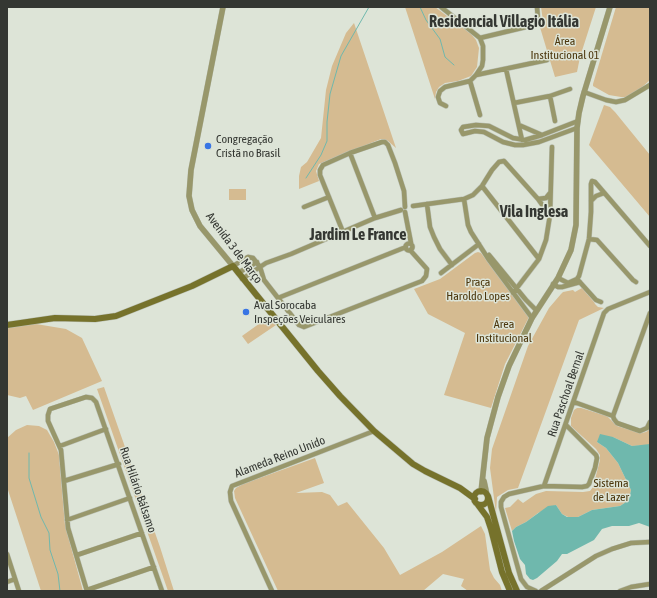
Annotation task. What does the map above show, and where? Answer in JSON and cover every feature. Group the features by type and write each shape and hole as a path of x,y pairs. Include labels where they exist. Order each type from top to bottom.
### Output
{"main road":[{"name":"Avenida 3 de Março","path":"233,266 318,371 374,431 413,464 460,488 477,502 487,517 502,572 510,591"},
{"path":"7,325 55,318 95,319 116,316 192,286 233,266"},
{"name":"Avenida 3 de Março","path":"460,488 479,492"},
{"path":"487,495 488,500 486,504 482,505 477,502 475,496 479,492 487,495 509,573 517,591"}],"street":[{"name":"Avenida 3 de Março","path":"223,7 191,170 190,196 192,210 200,226 233,266"},
{"path":"442,8 449,7"},
{"path":"480,38 536,24 538,19 537,7"},
{"path":"479,492 487,438 498,397 509,366 536,310 558,278 571,250 576,225 578,121 584,92 610,7"},
{"path":"442,8 480,38 483,60 482,66 470,81 445,87 440,91 438,97 440,103 446,106"},
{"path":"476,75 547,60"},
{"path":"482,66 486,71 490,72"},
{"path":"506,69 522,140"},
{"path":"470,81 480,115"},
{"path":"584,92 616,102 625,100 650,85"},
{"path":"514,103 550,96 570,89"},
{"path":"550,96 555,121"},
{"path":"577,128 539,142 523,145 503,142 479,131 463,134 461,130 463,127 476,125 489,126 512,138 522,140 531,139 578,121"},
{"path":"519,125 542,135"},
{"path":"512,138 517,135 519,125"},
{"path":"489,126 492,136"},
{"path":"343,232 320,175 320,170 323,165 350,153 385,142 388,145 395,163 404,191 404,210 411,244 407,244 408,248"},
{"path":"515,291 539,259 546,240 550,216 552,147"},
{"path":"350,153 375,218"},
{"path":"413,206 464,199 473,195 482,186 492,170 500,162 504,161 538,199 550,216"},
{"path":"579,280 589,239 592,181 595,182 650,246"},
{"path":"482,186 539,259"},
{"path":"538,199 546,198 550,193"},
{"path":"591,201 596,196 604,194"},
{"path":"304,207 329,197"},
{"path":"464,199 468,225 478,243 515,291 532,318"},
{"path":"427,204 430,227 434,237 440,249 452,265"},
{"path":"242,279 266,263 291,254 375,218 404,210"},
{"path":"589,239 597,240 632,280 636,282"},
{"path":"441,273 478,243"},
{"path":"233,266 248,257 253,258 260,267 264,280 299,325 304,327 422,281 426,276 427,269 408,248"},
{"path":"278,298 408,248"},
{"path":"238,273 257,262"},
{"path":"558,278 568,283 579,280"},
{"path":"553,284 558,287 562,287 579,280"},
{"path":"579,280 596,300 601,302"},
{"path":"515,291 536,310"},
{"path":"644,294 650,292"},
{"path":"644,294 650,298"},
{"name":"Rua Paschoal Bernal","path":"544,486 604,313 608,309 644,294"},
{"path":"613,416 650,313"},
{"name":"Rua Hilário Bálsamo","path":"60,446 48,421 50,409 86,397 92,398 96,402 119,464 162,591"},
{"path":"574,402 613,416 617,423 640,431 647,428 650,422"},
{"path":"536,591 527,587 521,579 501,505 502,499 507,495 544,486 582,487 589,484 594,474 597,462 596,455 566,425"},
{"path":"106,429 60,446 68,528 87,590 154,567"},
{"name":"Alameda Reino Unido","path":"272,591 231,501 230,492 232,486 374,431"},
{"path":"64,481 119,464"},
{"path":"483,471 487,495"},
{"path":"67,520 130,498"},
{"path":"77,555 142,533"},
{"path":"541,591 606,551 630,543 650,542"},
{"path":"7,554 19,591"},
{"path":"7,582 15,579"},
{"path":"620,591 631,587 650,584"}],"green space":[{"path":"405,7 435,7 471,34 476,40 479,48 477,67 471,76 458,81 445,83 439,87 436,92 435,99"},
{"name":"Área Institucional 01","path":"541,7 596,7 580,57 577,72 555,77 539,24 543,21"},
{"path":"616,7 650,7 650,80 640,89 627,97 609,95 593,86"},
{"path":"354,23 396,148 388,141 381,139 319,164 316,171 319,181 299,189 301,167 307,162 321,138 326,90 332,66 346,33"},
{"path":"604,105 610,107 615,112 650,155 650,217 589,145"},
{"path":"229,189 246,189 246,200 229,200"},
{"path":"478,252 481,253 529,317 505,364 491,408 444,395 465,333 428,314 414,289 440,279"},
{"path":"582,288 598,307 604,308 579,320 518,488 508,490 497,497 496,513 490,468 492,449 528,346 549,308 561,294 563,292 573,290 575,292"},
{"path":"270,316 276,325 248,344 242,336"},
{"path":"30,323 66,329 82,338 102,381 33,410 26,396 20,398 7,395 7,327"},
{"path":"104,387 174,591 168,591 97,389"},
{"name":"Sistema de Lazer","path":"577,408 607,416 617,426 641,433 650,429 650,445 632,446 613,437 597,442 606,448 618,463 631,490 629,500 620,506 592,510 578,517 568,517 562,514 556,505 538,513 512,531 505,508 510,507 518,499 523,503 536,494 546,491 583,492 590,491 593,487 600,455 596,449 571,426 571,418 574,410"},
{"path":"27,425 39,426 47,430 59,455 65,525 83,591 41,591 7,487 7,438 16,430"},
{"path":"315,458 324,483 296,493 322,492 330,495 338,506 347,502 384,548 400,575 442,552 481,526 485,534 490,570 500,585 502,591 468,591 461,586 464,579 443,574 423,591 278,591 235,498 234,491 243,484"}],"water":[{"path":"600,434 613,437 632,446 650,444 650,527 639,523 629,526 612,526 602,529 594,540 567,554 562,554 557,561 537,578 533,580 530,579 526,574 525,565 520,559 514,541 512,531 516,527 526,522 548,506 556,505 562,514 567,517 578,517 592,510 620,506 629,500 631,490 618,463 606,448 597,442"}],"waterway":[{"path":"306,178 321,155 327,141 327,122 330,94 341,56 369,7"},
{"path":"420,7 426,20 440,39 445,57 454,65"},
{"path":"29,453 29,478 41,517 49,533 50,550 58,574 60,591"}],"place":[{"name":"Congregação Cristã no Brasil","path":"208,146"},
{"name":"Aval Sorocaba Inspeções Veiculares","path":"246,312"}],"district":[{"name":"Residencial Villagio Itália","path":"504,22"},
{"name":"Vila Inglesa","path":"534,212"},
{"name":"Jardim Le France","path":"358,235"}],"park label":[{"name":"Praça Haroldo Lopes","path":"478,289"},
{"name":"Área Institucional","path":"504,331"}]}
